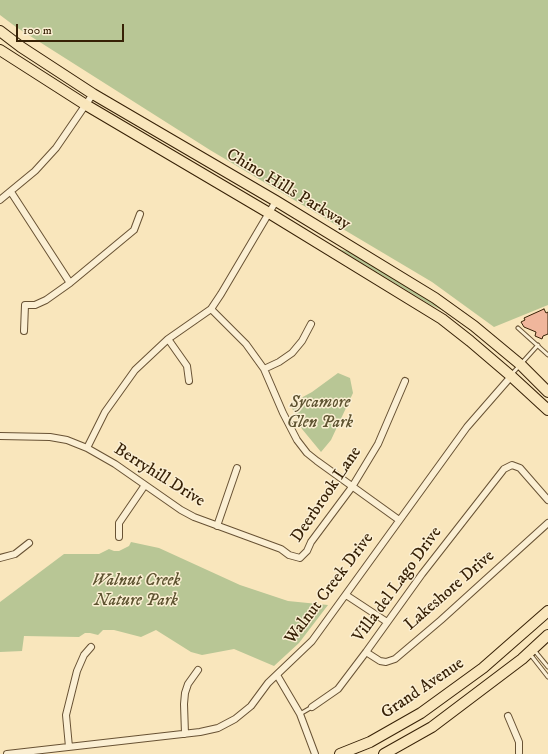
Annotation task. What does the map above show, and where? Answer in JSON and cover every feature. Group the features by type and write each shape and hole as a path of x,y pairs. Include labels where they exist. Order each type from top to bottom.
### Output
{"main road":[{"name":"Chino Hills Parkway","path":"0,31 21,47 93,94 276,201 436,298 474,326 521,365 548,392"},
{"name":"Chino Hills Parkway","path":"0,50 86,105 269,213 442,319 470,341 509,378 548,410"},
{"name":"Grand Avenue","path":"340,754 370,742 421,713 483,668 548,612"},
{"name":"Grand Avenue","path":"384,754 432,727 548,635"},
{"path":"518,637 531,650"}],"street":[{"path":"0,200 35,171 56,148 93,94"},
{"path":"11,192 70,283"},
{"path":"87,448 105,412 135,370 168,339 211,309 276,201"},
{"path":"24,331 25,305 35,305 46,300 70,283 134,230 140,214"},
{"path":"211,309 246,344 264,370 297,440 307,452 352,487 399,520"},
{"path":"264,370 292,353 302,341 311,324"},
{"path":"168,339 187,366 188,381"},
{"name":"Walnut Creek Drive","path":"7,754 200,732 218,728 235,719 251,706 268,683 312,641 467,427 509,378"},
{"name":"Deerbrook Lane","path":"300,558 307,551 311,542 352,487 378,444 405,380"},
{"name":"Berryhill Drive","path":"0,436 50,437 67,440 87,448 115,464 181,510 194,517 281,549 289,555 300,558"},
{"name":"Villa del Lago Drive","path":"312,707 338,689 422,574 504,469 512,466 520,468 548,500"},
{"path":"217,526 237,468"},
{"path":"119,537 119,523 144,485"},
{"name":"Lakeshore Drive","path":"366,652 380,661 386,662 395,658 441,620 548,523"},
{"path":"0,558 15,554 29,543"},
{"path":"346,595 387,622"},
{"path":"69,747 66,715 77,672 84,655 91,647"},
{"path":"185,734 185,693 188,684 198,670"},
{"path":"277,675 300,714 316,754"},
{"path":"508,716 519,742 517,754"}],"lane":[{"path":"518,328 548,355"},
{"name":"Walnut Creek Drive","path":"509,378 538,345"},
{"path":"543,350 548,347"},
{"path":"531,650 548,667"},
{"path":"531,650 548,677"},
{"name":"Villa del Lago Drive","path":"300,714 312,707"}],"green space":[{"path":"0,0 548,0 548,305 494,327 432,282 210,150 16,27 0,15"},
{"path":"339,249 353,253 419,292 444,311 429,304"},
{"name":"Sycamore Glen Park","path":"338,373 350,378 353,393 331,440 321,452 302,429 290,404 312,392"},
{"name":"Walnut Creek Nature Park","path":"131,542 159,548 240,585 288,601 328,605 299,643 274,666 234,649 202,655 191,652 156,630 141,637 114,630 103,630 98,635 85,633 79,637 24,636 22,651 0,652 0,602 64,554 99,554 109,549 119,551 129,546"}],"building":[{"path":"544,309 546,313 548,312 548,334 543,336 542,339 535,336 536,332 524,327 521,322 525,320 524,318"}]}
